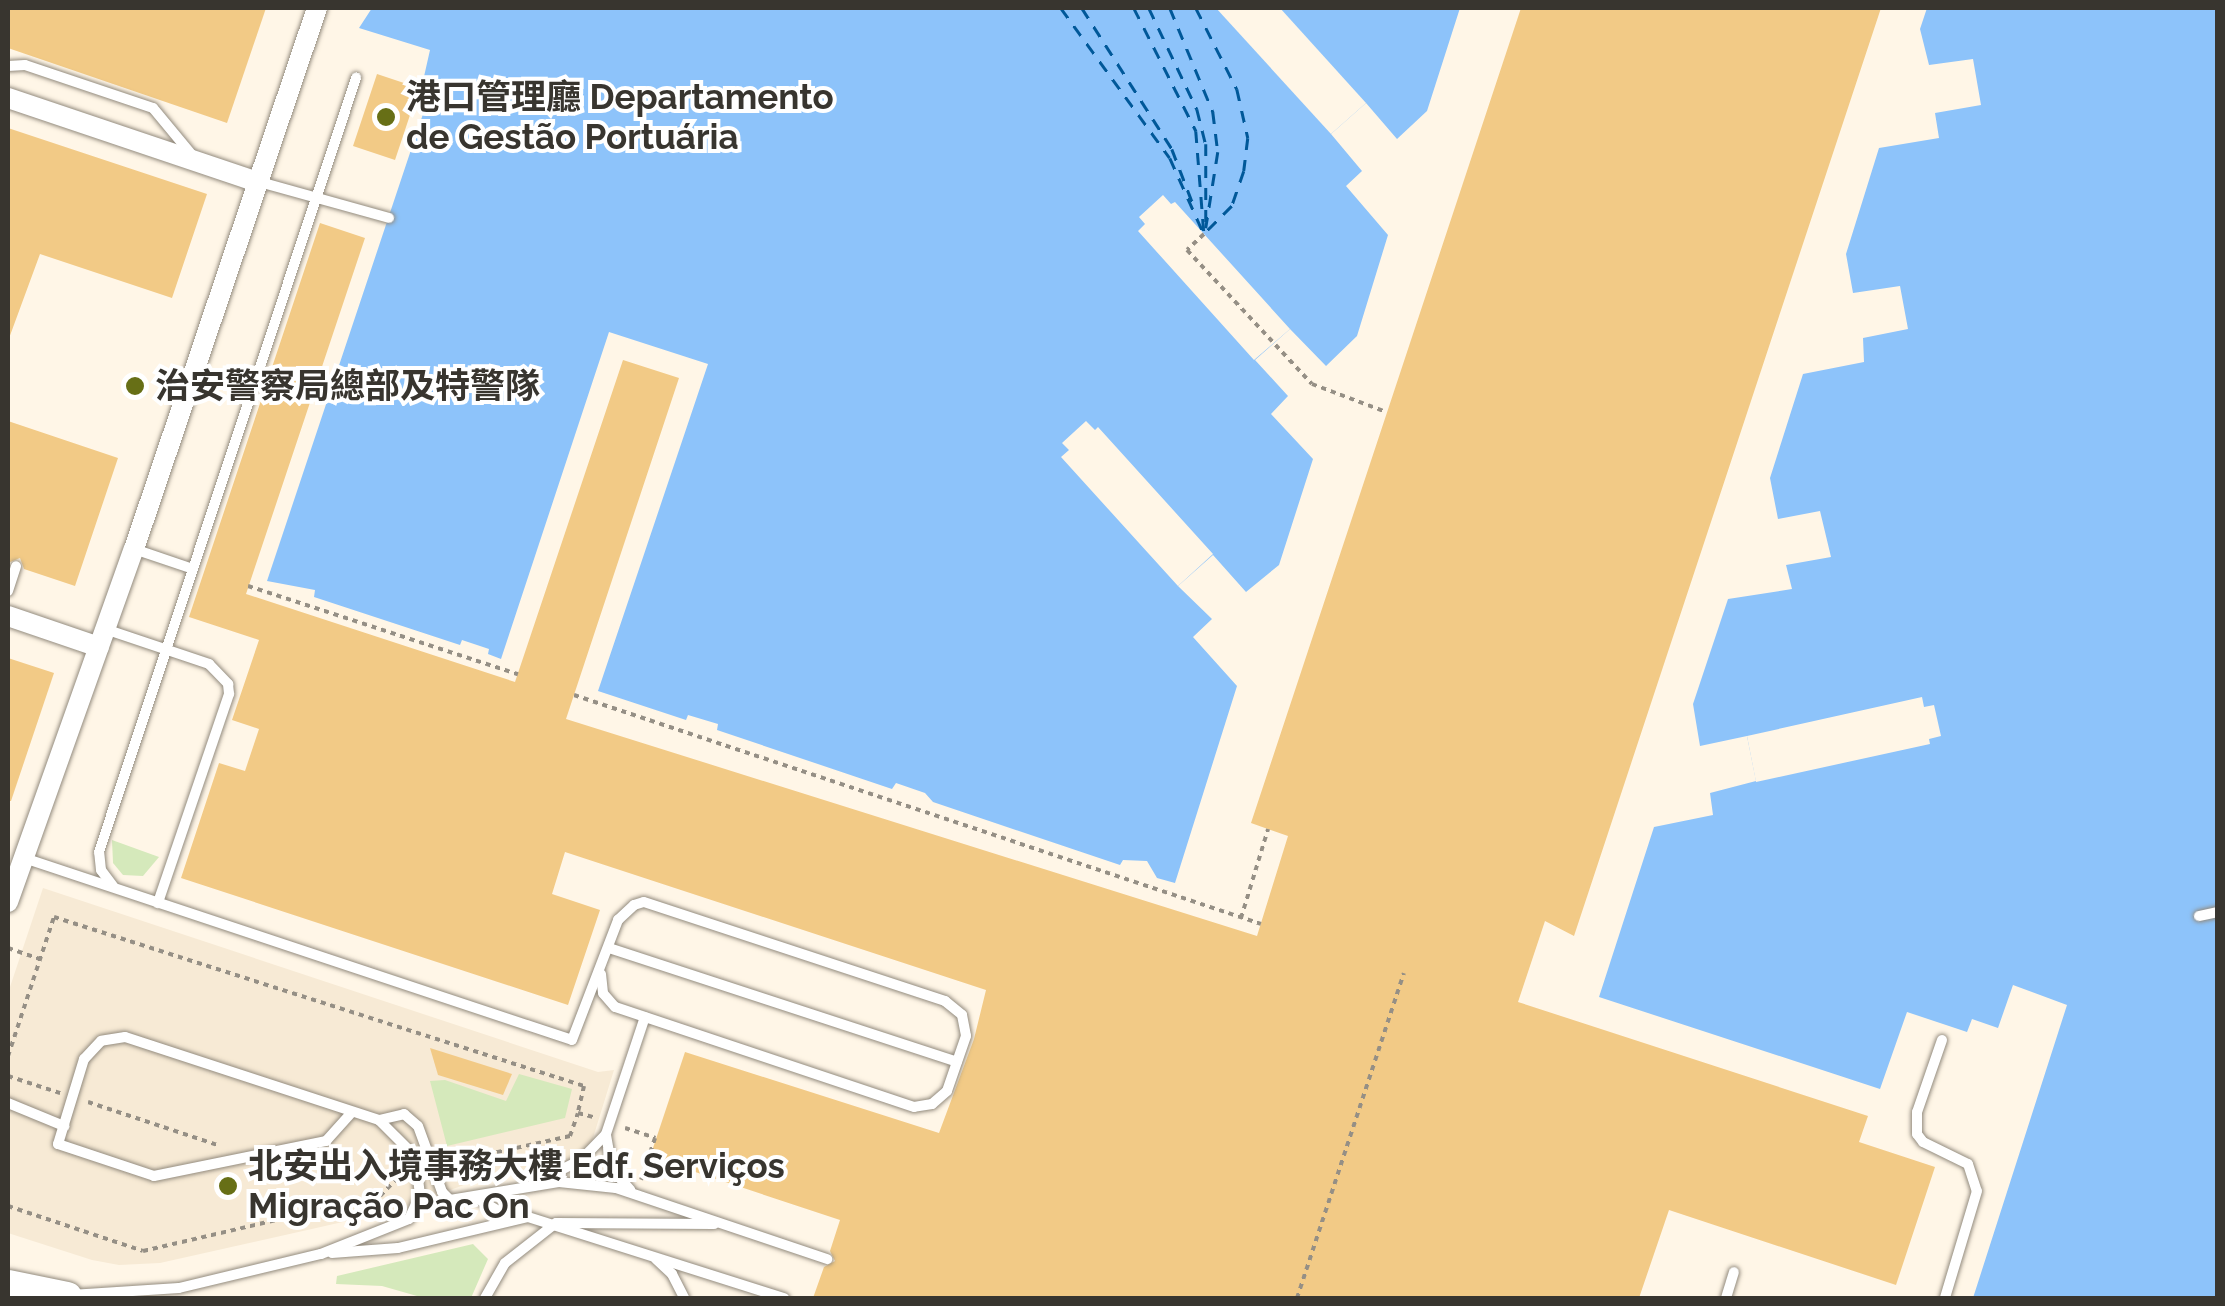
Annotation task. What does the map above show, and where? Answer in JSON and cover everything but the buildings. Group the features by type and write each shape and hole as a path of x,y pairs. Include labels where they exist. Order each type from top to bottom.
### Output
{"main road":[{"path":"8,1286 68,1297"}],"street":[{"path":"8,902 134,549 317,8"},
{"path":"8,98 256,181"},
{"path":"8,616 102,638"}],"lane":[{"path":"8,66 25,66 153,108 190,154 204,163"},
{"path":"119,890 101,870 99,852 356,78"},
{"path":"256,181 318,194 388,218"},
{"path":"134,549 193,569"},
{"path":"8,591 16,566"},
{"path":"102,638 166,650 218,669 229,694 158,903"},
{"path":"23,858 572,1040 624,912 644,902 945,1001 962,1015 966,1025 957,1062 940,1100 914,1107 645,1017 608,1000 601,974"},
{"path":"2199,916 2218,912"},
{"path":"609,948 957,1062"},
{"path":"527,1186 581,1160 608,1128 645,1017"},
{"path":"68,1297 179,1288 321,1254 409,1219 418,1204 420,1170 410,1147 380,1120 125,1037 112,1037 91,1048 58,1144 154,1176 326,1141 352,1112"},
{"path":"1942,1040 1917,1112 1917,1134 1923,1142 1968,1164 1977,1191 1945,1298"},
{"path":"8,1103 64,1126"},
{"path":"380,1120 395,1114 412,1119 436,1166 442,1192 450,1200 478,1198 527,1186 580,1182 636,1195 827,1258"},
{"path":"608,1128 612,1169 636,1195"},
{"path":"478,1198 512,1218"},
{"path":"321,1254 398,1248 512,1218 556,1223 724,1224"},
{"path":"556,1223 784,1298"},
{"path":"485,1298 504,1263 556,1223"},
{"path":"638,1250 672,1274 684,1298"},
{"path":"1726,1298 1734,1272"}],"path":[{"path":"1204,234 1187,250 1312,384 1386,412"},
{"path":"248,586 518,674"},
{"path":"574,695 1260,924"},
{"path":"1241,918 1268,829"},
{"path":"8,1056 54,918 584,1086 570,1136 436,1166"},
{"path":"8,948 40,959"},
{"path":"1296,1298 1404,973"},
{"path":"8,1076 227,1148"},
{"path":"578,1113 608,1128 655,1138 636,1195"},
{"path":"8,1206 143,1251 380,1196 401,1174 420,1170"}],"shaded area":[{"path":"43,888 598,1072 614,1070 592,1141 571,1161 472,1182 396,1210 160,1263 119,1265 92,1260 8,1233 8,993"}],"green space":[{"path":"112,840 159,857 143,876 123,875 113,863"},
{"path":"519,1074 572,1089 565,1118 447,1146 430,1081 445,1080 506,1101"},
{"path":"473,1244 488,1259 471,1298 424,1298 382,1286 336,1284 337,1276"}],"water":[{"path":"372,8 1460,8 1427,111 1397,139 1366,103 1331,134 1362,171 1346,186 1388,235 1357,336 1326,366 1290,329 1255,360 1288,396 1271,414 1313,459 1279,565 1246,592 1213,555 1178,586 1212,619 1193,637 1237,686 1175,883 1157,878 1147,861 1123,860 1120,865 933,802 925,793 896,783 892,789 717,730 718,724 688,715 686,720 598,691 708,364 609,332 501,659 488,654 489,649 462,640 460,645 314,597 315,590 267,581 433,84 423,81 430,50 359,28"},
{"path":"1927,8 2217,8 2217,1298 1973,1298 2067,1005 2013,985 1998,1028 1972,1019 1967,1032 1907,1012 1880,1089 1599,997 1654,827 1713,815 1710,793 1756,781 1747,736 1700,746 1693,704 1728,599 1792,589 1786,565 1831,557 1820,511 1778,519 1770,478 1803,374 1864,362 1863,338 1908,329 1900,286 1853,293 1846,254 1879,148 1939,138 1935,113 1981,105 1973,59 1929,65 1920,29"}],"pier":[{"path":"1216,8 1280,8 1366,103 1331,134"},
{"path":"1163,195 1171,204 1175,202 1290,329 1254,360 1138,231 1145,224 1139,217"},
{"path":"1086,421 1095,430 1098,427 1213,554 1178,586 1061,457 1069,450 1062,443"},
{"path":"1922,697 1924,707 1934,705 1941,736 1929,739 1930,744 1756,782 1747,736"}],"ferry route":[{"path":"1061,8 1170,158 1204,234"},
{"path":"1082,8 1172,149 1195,209"},
{"path":"1134,8 1196,131 1204,233"},
{"path":"1149,8 1197,109 1206,144 1206,223"},
{"path":"1170,8 1213,112 1218,152 1206,228"},
{"path":"1196,8 1237,89 1248,138 1244,171 1232,206 1205,233"}],"place":[{"name":"港口管理廳 Departamento de Gestão Portuária","path":"386,117"},
{"name":"治安警察局總部及特警隊","path":"135,386"},
{"name":"北安出入境事務大樓 Edf. Serviços Migração Pac On","path":"228,1186"}]}
